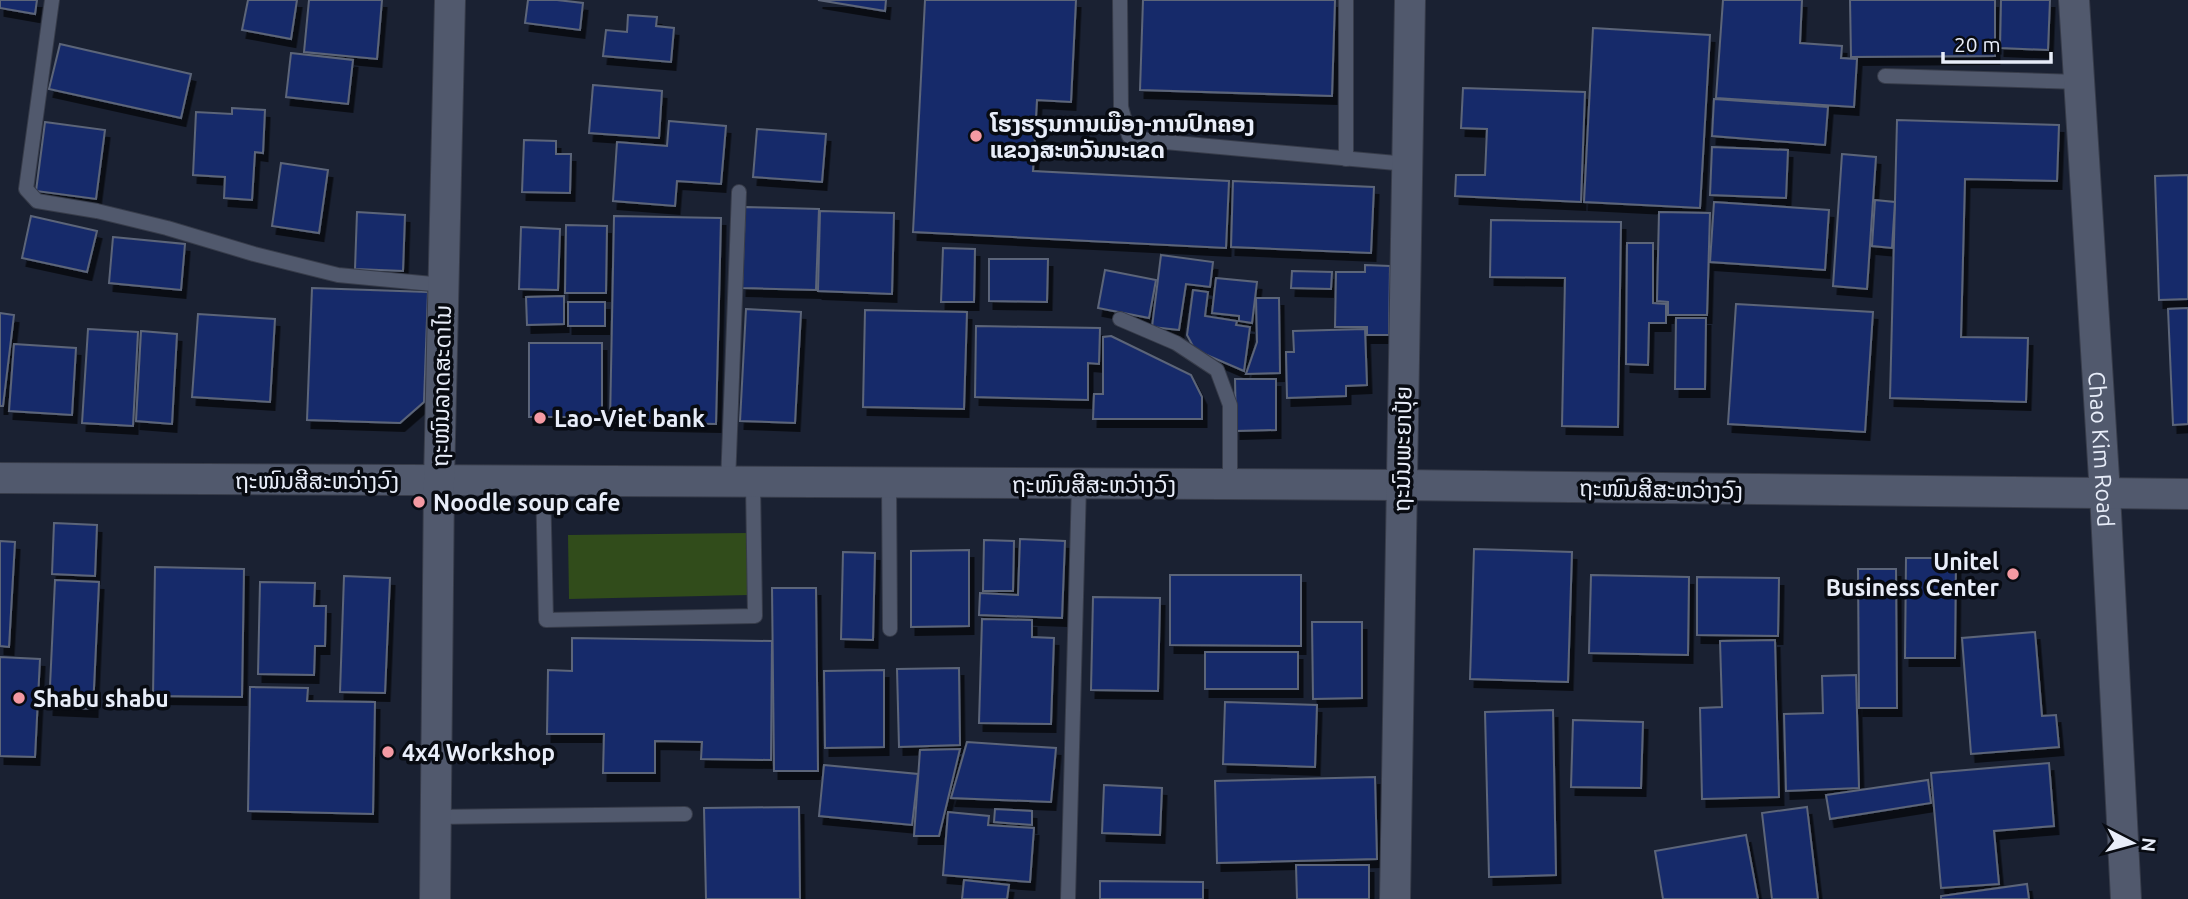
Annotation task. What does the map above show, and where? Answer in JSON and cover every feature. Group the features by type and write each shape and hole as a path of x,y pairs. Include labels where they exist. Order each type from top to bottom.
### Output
{"street":[{"name":"ຖະໜົນລາດສະດາໄນ","path":"435,899 439,481 450,0"},
{"name":"ຖະນົນພະຍາປຸ້ຍ","path":"1395,899 1410,0"},
{"name":"Chao Kim Road","path":"2074,0 2105,494 2126,899"},
{"name":"ຖະໜົນສີສະຫວ່າງວົງ","path":"0,478 1401,485 2188,494"}],"lane":[{"path":"52,0 26,189 37,201 109,214 338,275 443,285"},
{"path":"1120,0 1121,107 1129,136 1154,141 1407,164"},
{"path":"1346,0 1346,159"},
{"path":"1885,76 2079,82"},
{"path":"543,481 546,620 755,616 741,482 738,191"},
{"path":"1120,319 1176,343 1217,370 1230,405 1230,485"},
{"path":"889,483 890,628"},
{"path":"1068,899 1079,484"},
{"path":"435,817 685,814"}],"green space":[{"path":"747,533 748,595 569,599 568,535"}],"building":[{"path":"0,0 37,0 35,14 0,8"},
{"path":"248,0 297,0 291,39 242,30"},
{"path":"309,0 382,0 377,59 304,52"},
{"path":"528,0 583,3 580,30 525,23"},
{"path":"818,0 886,0 885,11"},
{"name":"ໂຮງຮຽນການເມືອງ-ການປົກຄອງ ແຂວງສະຫວັນນະເຂດ","path":"925,0 1076,0 1071,102 1037,100 1033,171 1229,181 1226,248 913,232"},
{"name":"ໂຮງຮຽນການເມືອງ-ການປົກຄອງ ແຂວງສະຫວັນນະເຂດ","path":"1143,0 1335,0 1332,96 1140,90"},
{"path":"1723,0 1802,0 1800,43 1842,46 1841,58 1857,59 1854,107 1716,98"},
{"path":"1850,0 1995,0 1995,56 1851,57"},
{"path":"2001,0 2050,0 2048,50 2000,48"},
{"path":"628,15 657,17 656,26 674,28 671,62 603,56 606,30 627,32"},
{"path":"1593,28 1710,35 1700,208 1584,202"},
{"path":"60,44 191,74 181,118 49,89"},
{"path":"291,53 353,60 348,104 286,97"},
{"path":"593,85 662,91 659,138 589,133"},
{"path":"1463,88 1585,92 1581,202 1455,196 1456,175 1485,175 1487,129 1461,128"},
{"path":"1714,99 1828,107 1825,145 1712,136"},
{"path":"232,108 265,110 263,153 255,152 252,200 224,198 225,177 193,175 196,112 232,114"},
{"path":"1897,120 2059,125 2057,181 1965,179 1961,337 2028,338 2026,402 1890,398"},
{"path":"669,121 726,126 721,184 677,181 675,206 613,201 617,142 667,146"},
{"path":"45,122 105,130 96,199 36,191"},
{"path":"757,129 826,134 822,182 753,177"},
{"path":"524,140 556,141 556,154 571,154 570,193 522,192"},
{"path":"1712,147 1788,150 1786,198 1710,195"},
{"path":"1842,154 1876,157 1867,289 1833,286"},
{"path":"281,163 328,170 319,233 272,226"},
{"path":"2188,175 2188,299 2159,300 2155,176"},
{"name":"ໂຮງຮຽນການເມືອງ-ການປົກຄອງ ແຂວງສະຫວັນນະເຂດ","path":"1233,181 1374,187 1371,253 1231,247"},
{"path":"1875,200 1895,202 1892,248 1872,246"},
{"path":"1714,202 1829,210 1825,270 1710,262"},
{"path":"745,207 819,209 816,290 742,288"},
{"path":"820,211 894,213 892,294 818,291"},
{"path":"357,212 405,215 403,271 355,269"},
{"path":"1659,212 1710,213 1707,315 1668,315 1668,302 1657,301"},
{"path":"31,216 97,231 87,272 22,258"},
{"path":"614,216 721,218 716,424 610,422"},
{"path":"1491,220 1621,222 1618,427 1562,426 1565,278 1490,277"},
{"path":"566,225 607,226 606,293 565,293"},
{"path":"521,227 560,229 558,290 519,289"},
{"path":"113,237 185,244 181,290 109,283"},
{"path":"1627,243 1653,243 1653,303 1666,304 1666,323 1649,323 1648,365 1626,364"},
{"path":"943,248 975,249 974,302 941,302"},
{"path":"1161,255 1213,262 1210,287 1186,284 1179,330 1152,327"},
{"path":"989,259 1048,259 1047,302 989,301"},
{"path":"1365,265 1390,266 1389,335 1367,335 1367,327 1335,327 1336,272 1365,272"},
{"path":"1105,270 1156,280 1149,318 1098,308"},
{"path":"1292,271 1332,272 1331,289 1291,288"},
{"path":"1216,278 1257,282 1252,323 1239,321 1239,316 1212,313"},
{"path":"312,288 428,292 424,402 400,423 307,420"},
{"path":"1193,290 1208,292 1205,316 1237,321 1236,325 1250,327 1244,371 1195,350 1187,335"},
{"path":"564,296 564,324 527,325 526,297"},
{"path":"1256,298 1279,298 1280,373 1246,374 1257,342"},
{"path":"568,302 605,302 605,326 568,326"},
{"path":"1736,304 1873,312 1865,432 1728,424"},
{"path":"2188,308 2188,424 2173,425 2168,309"},
{"path":"746,309 801,312 795,423 740,421"},
{"path":"865,310 967,312 964,409 863,407"},
{"path":"0,313 14,315 3,406 0,406"},
{"path":"198,314 275,319 270,402 192,397"},
{"path":"1676,318 1706,318 1705,389 1675,389"},
{"path":"976,326 1100,328 1099,364 1088,363 1088,400 975,397"},
{"path":"88,329 138,332 133,426 82,423"},
{"path":"1365,329 1367,385 1346,386 1346,396 1287,398 1286,352 1294,352 1293,331"},
{"path":"141,331 177,334 172,424 136,421"},
{"path":"1111,336 1191,375 1202,397 1202,419 1093,419 1094,394 1103,394 1103,337"},
{"path":"529,343 602,343 602,417 529,417"},
{"path":"14,344 76,348 72,415 9,411"},
{"path":"1235,379 1276,379 1276,430 1236,431"},
{"path":"54,523 97,525 95,576 52,574"},
{"path":"1020,539 1065,541 1062,618 979,615 980,593 1018,595"},
{"path":"984,540 1014,541 1013,591 983,591"},
{"path":"0,541 15,542 9,647 0,646"},
{"path":"1474,549 1572,552 1568,682 1470,679"},
{"path":"969,550 969,626 911,627 911,551"},
{"path":"843,552 875,553 873,640 841,639"},
{"path":"1906,558 1956,558 1955,658 1905,658"},
{"path":"155,567 244,569 242,697 153,696"},
{"path":"1858,569 1896,569 1897,708 1859,708"},
{"path":"1170,575 1301,575 1301,646 1170,645"},
{"path":"1591,575 1689,577 1688,655 1589,653"},
{"path":"344,576 390,578 385,693 340,692"},
{"path":"1697,577 1779,578 1778,636 1697,635"},
{"path":"55,580 99,582 93,709 49,707"},
{"path":"260,582 315,583 314,606 326,606 325,646 315,646 314,675 258,674"},
{"path":"772,588 816,588 818,771 774,771"},
{"path":"1093,597 1160,598 1158,691 1091,690"},
{"path":"982,619 1032,620 1032,637 1054,638 1051,724 979,723"},
{"path":"1312,622 1362,622 1362,698 1313,699"},
{"path":"2035,632 2042,716 2056,715 2059,747 1971,754 1962,638"},
{"path":"572,638 772,641 771,760 701,759 702,742 655,741 655,773 603,773 604,734 547,734 548,670 572,671"},
{"path":"1775,640 1779,797 1702,799 1700,708 1722,707 1720,641"},
{"path":"1205,652 1298,652 1298,689 1205,689"},
{"path":"0,657 40,659 35,757 0,756"},
{"path":"959,668 960,745 899,747 897,669"},
{"path":"884,670 884,747 825,748 824,671"},
{"path":"1856,675 1859,788 1786,791 1784,714 1823,713 1822,676"},
{"path":"250,687 308,688 307,701 375,702 373,814 248,811"},
{"path":"1225,702 1317,705 1315,767 1223,764"},
{"path":"1553,710 1556,875 1489,877 1485,712"},
{"path":"1573,720 1643,722 1641,788 1571,787"},
{"path":"967,742 1056,748 1051,802 951,798"},
{"path":"960,749 939,836 914,836 920,750"},
{"path":"2049,763 2054,826 1994,831 1999,884 1941,888 1931,773"},
{"path":"824,765 918,774 912,825 819,816"},
{"path":"1375,777 1377,859 1217,863 1215,781"},
{"path":"1928,780 1931,803 1830,819 1826,795"},
{"path":"1104,785 1162,788 1160,835 1102,833"},
{"path":"799,807 800,899 706,899 704,808"},
{"path":"1807,807 1818,899 1772,899 1762,813"},
{"path":"995,809 1032,811 1032,825 994,822"},
{"path":"948,812 989,816 988,825 1034,828 1030,882 943,875"},
{"path":"1746,835 1758,899 1663,899 1655,851"},
{"path":"1296,865 1369,865 1369,899 1297,899"},
{"path":"964,880 1009,885 1007,899 962,899"},
{"path":"1100,881 1203,882 1203,899 1100,899"},
{"path":"2027,884 2029,899 1941,899 1941,896"}],"place":[{"name":"ໂຮງຮຽນການເມືອງ-ການປົກຄອງ ແຂວງສະຫວັນນະເຂດ","path":"976,136"},
{"name":"Lao-Viet bank","path":"540,418"},
{"name":"Noodle soup cafe","path":"419,502"},
{"name":"Unitel Business Center","path":"2013,574"},
{"name":"Shabu shabu","path":"19,698"},
{"name":"4x4 Workshop","path":"388,752"}]}
